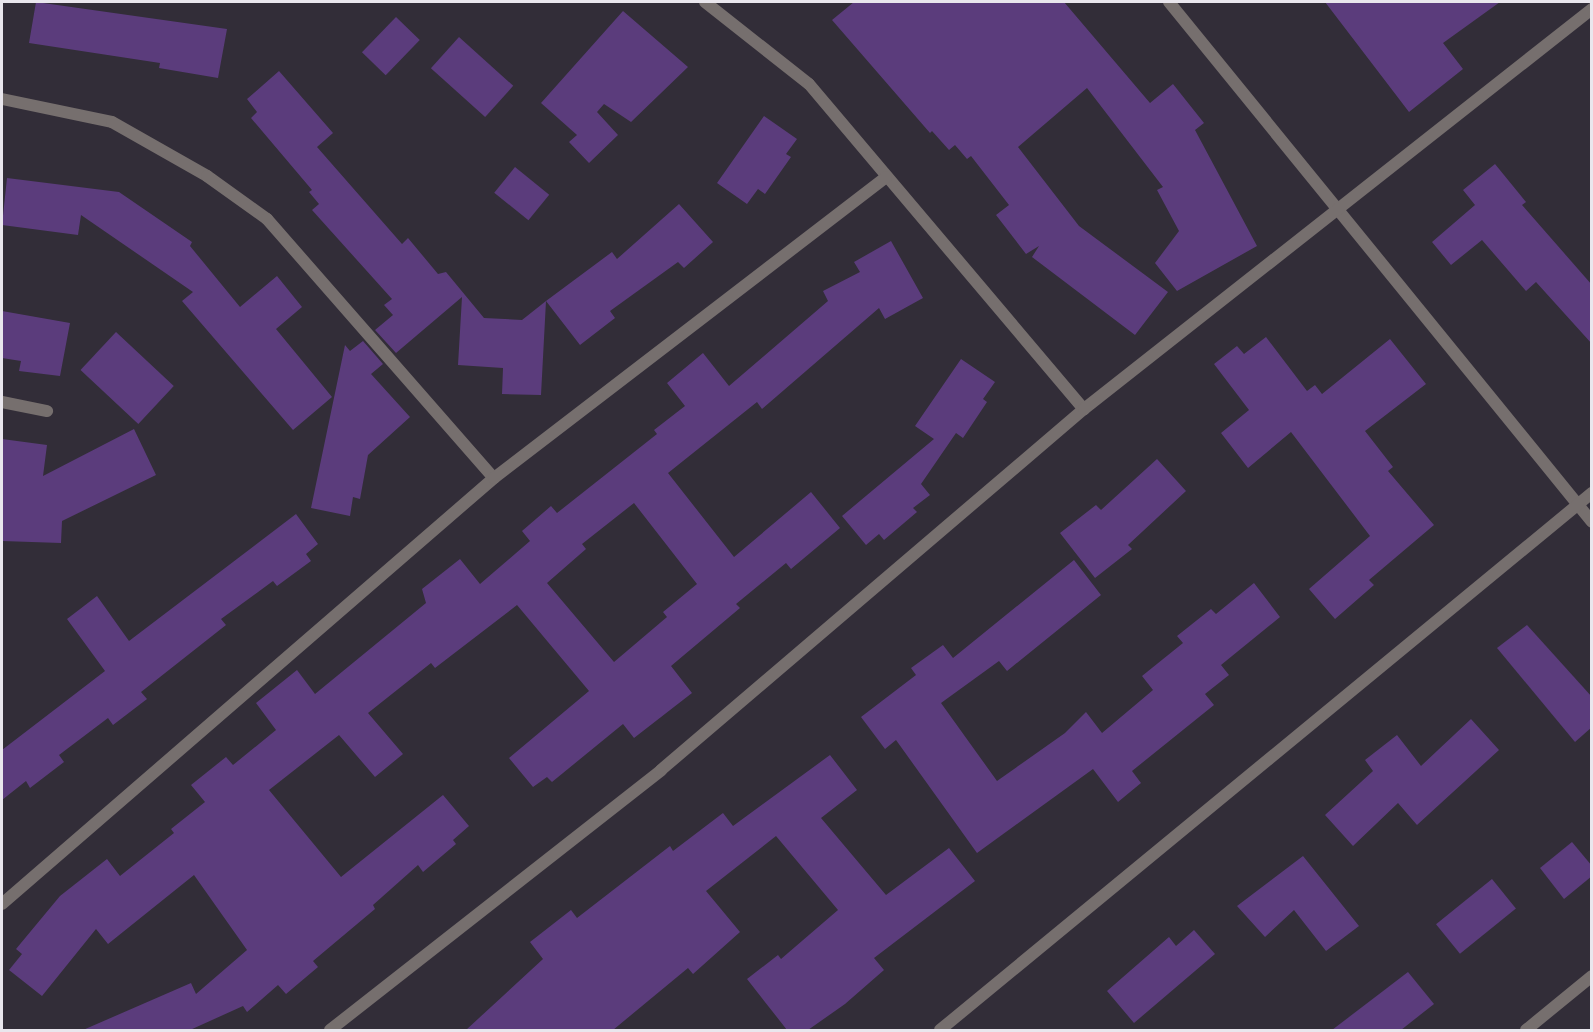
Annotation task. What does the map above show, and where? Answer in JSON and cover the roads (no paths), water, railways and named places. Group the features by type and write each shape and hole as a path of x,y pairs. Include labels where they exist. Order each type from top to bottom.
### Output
{"street":[{"path":"705,2 809,84 1084,409"},
{"path":"1169,2 1592,522"},
{"path":"330,1030 662,770 1084,409 1592,9"},
{"path":"2,99 112,122 207,176 267,219 494,478"},
{"path":"2,904 494,478 886,177"},
{"path":"2,402 47,411"},
{"path":"940,1030 1592,493"},
{"path":"1526,1030 1592,976"}]}
